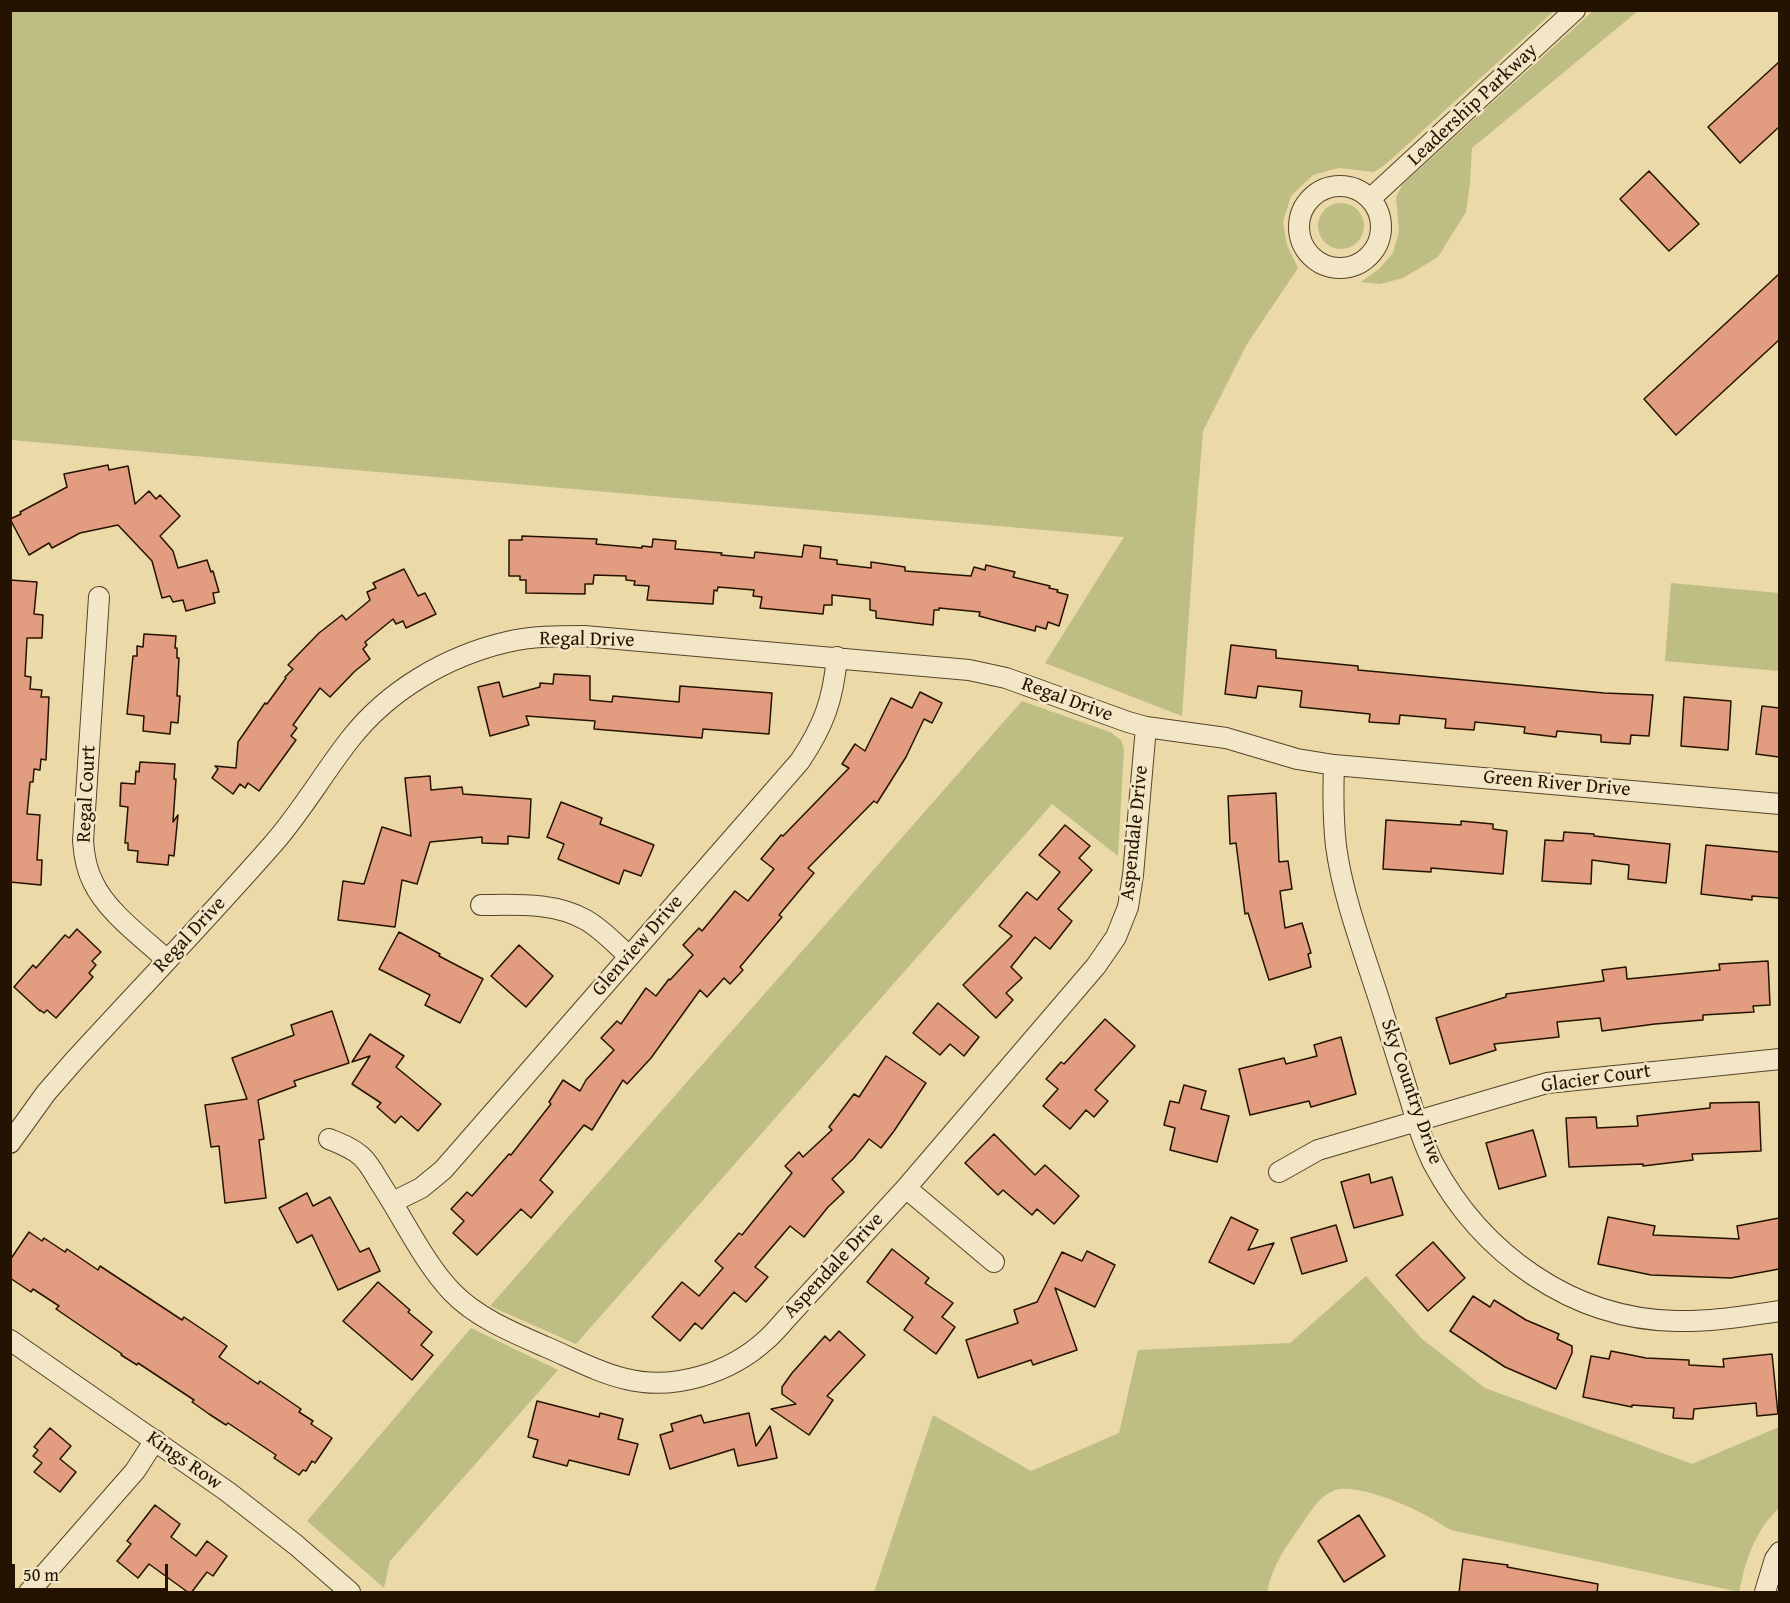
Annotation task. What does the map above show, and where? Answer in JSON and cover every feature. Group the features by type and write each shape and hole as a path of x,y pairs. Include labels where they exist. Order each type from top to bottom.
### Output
{"street":[{"name":"Leadership Parkway","path":"1370,199 1575,10"},
{"path":"1343,186 1360,191 1370,199 1378,210 1382,223 1381,236 1375,249 1366,259 1355,266 1341,268 1328,266 1316,260 1307,251 1301,240 1300,216 1314,196 1325,189 1343,186"},
{"name":"Regal Court","path":"99,597 83,841 85,862 93,883 104,900 167,960"},
{"name":"Regal Drive","path":"10,1143 59,1078 275,842 352,737 376,711 405,687 437,668 507,642 544,636 584,636 969,670 1006,678 1146,727 1226,738 1297,759 1334,765"},
{"name":"Glenview Drive","path":"393,1202 421,1188 443,1170 800,761 816,737 828,710 837,657"},
{"name":"Aspendale Drive","path":"329,1139 348,1146 363,1158 393,1202 435,1272 453,1293 476,1312 523,1337 627,1380 654,1383 685,1380 714,1372 742,1358 766,1340 906,1188 1096,966 1116,937 1128,907 1133,874 1146,727"},
{"name":"Green River Drive","path":"1334,765 1779,804"},
{"name":"Sky Country Drive","path":"1334,765 1332,805 1336,847 1345,890 1417,1122 1432,1161 1453,1197 1477,1228 1506,1256 1538,1279 1569,1296 1613,1311 1639,1318 1673,1321 1710,1321 1779,1311"},
{"path":"481,904 544,906 568,911 588,921 629,956"},
{"name":"Glacier Court","path":"1279,1172 1318,1150 1547,1083 1779,1059"},
{"path":"906,1188 994,1262"},
{"name":"Kings Row","path":"10,1340 228,1492 296,1545 350,1593"},
{"path":"29,1593 135,1471 155,1440"},
{"path":"1765,1593 1779,1552"}],"shaded area":[{"path":"10,11 1554,11 1386,164 1374,172 1338,168 1313,175 1291,196 1283,222 1287,245 1298,268 1247,344 1203,431 1182,716 1045,663 1124,537 11,440"},
{"path":"1593,11 1638,11 1472,148 1466,212 1438,257 1403,278 1380,284 1361,282 1379,269 1393,253 1399,231 1396,197 1403,184"},
{"path":"1346,203 1358,209 1363,217 1363,235 1358,243 1350,248 1336,249 1324,243 1319,235 1318,221 1324,209 1332,204"},
{"path":"1671,583 1779,593 1779,671 1665,661"},
{"path":"1022,701 1110,732 1121,740 1124,749 1118,856 1052,804 576,1344 490,1306"},
{"path":"1366,1276 1421,1338 1485,1388 1692,1464 1779,1427 1779,1508 1757,1536 1739,1592 1451,1530 1395,1501 1368,1492 1344,1489 1329,1493 1311,1511 1280,1558 1267,1592 874,1592 933,1415 1031,1471 1119,1433 1138,1350 1290,1343"},
{"path":"471,1328 558,1370 390,1561 384,1588 307,1521"}],"building":[{"path":"1779,62 1779,127 1740,163 1708,127"},
{"path":"1649,171 1699,224 1669,251 1620,199"},
{"path":"1779,274 1779,340 1676,435 1644,399"},
{"path":"108,465 109,470 128,466 135,504 149,491 156,499 160,495 180,516 160,536 173,551 178,568 207,560 219,592 213,593 215,603 186,611 183,600 173,602 170,596 162,598 152,561 118,525 80,533 52,548 49,543 29,555 10,519 67,487 64,474"},
{"path":"522,536 597,539 596,544 642,548 642,546 652,547 653,539 676,541 675,549 754,558 755,552 802,557 804,545 821,547 820,558 837,560 837,564 871,568 871,562 905,567 905,571 971,576 974,567 985,570 986,565 1015,572 1013,577 1050,586 1049,588 1058,590 1057,592 1068,595 1059,626 1048,622 1046,629 1036,626 1035,631 979,616 980,612 939,608 939,610 934,610 933,625 876,618 876,611 870,610 870,599 832,595 832,605 824,605 823,614 760,608 762,597 753,596 754,590 718,587 717,591 714,590 713,604 647,600 649,586 634,585 635,581 626,580 626,576 594,575 593,584 585,584 585,594 526,593 526,580 520,580 520,576 509,576 509,540 522,540"},
{"path":"404,569 418,596 425,593 436,614 406,628 403,621 396,624 393,619 365,642 367,645 363,649 370,659 330,697 320,688 293,725 297,728 291,736 296,740 259,791 248,783 245,788 240,784 233,794 212,778 218,769 215,766 236,768 238,742 265,703 267,704 293,669 288,665 319,633 342,615 346,620 370,600 367,592 376,588 373,583"},
{"path":"10,580 37,582 34,614 43,615 42,638 27,638 25,676 31,677 30,689 42,690 41,697 49,697 46,760 41,759 40,770 34,769 33,782 30,782 27,814 40,815 37,860 42,860 41,885 10,882"},
{"path":"144,634 176,636 175,648 177,648 177,658 179,658 177,696 180,696 178,723 171,722 170,734 143,731 144,716 127,714 133,656 137,656 137,646 143,647"},
{"path":"1231,645 1276,650 1276,658 1358,666 1358,670 1604,693 1653,695 1649,736 1631,735 1630,744 1601,742 1601,735 1557,731 1556,737 1524,733 1525,727 1475,722 1474,730 1445,728 1446,719 1400,715 1399,724 1369,722 1370,714 1300,707 1302,691 1258,686 1256,698 1225,694"},
{"path":"554,674 590,676 590,700 612,702 613,696 679,702 680,686 772,693 769,734 703,729 702,738 594,729 595,721 526,716 529,725 490,736 478,687 499,682 503,697 540,687 540,683 553,684"},
{"path":"920,692 942,703 932,723 924,719 906,757 877,803 874,801 808,868 814,873 779,915 782,917 740,967 743,970 730,984 724,978 707,997 700,990 651,1058 627,1084 623,1080 592,1130 584,1125 540,1180 553,1192 531,1218 521,1209 477,1255 453,1233 464,1221 451,1209 467,1192 472,1196 509,1154 511,1155 551,1104 549,1102 563,1080 580,1091 586,1080 614,1050 601,1038 617,1021 621,1024 646,988 656,996 693,955 683,945 699,928 702,931 735,891 748,901 774,869 761,859 781,835 783,836 849,768 842,764 855,744 865,751 891,698 912,708"},
{"path":"1684,697 1731,701 1728,750 1681,746"},
{"path":"1762,706 1779,708 1779,757 1756,754"},
{"path":"140,762 175,764 173,822 178,815 174,856 169,855 168,865 137,862 138,851 128,850 128,843 125,843 128,807 120,806 121,783 135,784 136,771 139,772"},
{"path":"430,776 431,790 462,787 463,794 531,799 529,838 508,836 508,844 482,843 482,837 430,842 417,884 402,880 395,927 338,920 343,881 364,884 382,827 411,836 405,778"},
{"path":"1276,793 1279,862 1288,861 1292,889 1280,891 1285,928 1302,923 1311,953 1308,954 1311,967 1269,980 1248,913 1245,914 1236,843 1230,844 1228,796"},
{"path":"561,802 602,818 600,824 654,845 641,876 624,870 619,884 558,859 564,844 547,837"},
{"path":"1386,820 1461,825 1461,821 1493,824 1493,829 1507,831 1503,874 1431,868 1431,872 1383,869"},
{"path":"1065,825 1090,846 1079,858 1092,870 1058,909 1072,921 1050,949 1035,937 1011,967 1022,978 1006,993 1013,1000 996,1018 963,985 1012,936 999,926 1027,892 1037,900 1060,872 1039,855"},
{"path":"1564,832 1670,844 1666,883 1628,879 1629,865 1592,860 1591,884 1542,881 1545,840 1563,841"},
{"path":"1706,845 1779,852 1779,898 1752,896 1752,900 1701,894"},
{"path":"77,929 101,952 92,961 96,965 89,973 93,977 56,1018 47,1010 44,1013 40,1011 14,987 33,965 36,968 65,935 69,938"},
{"path":"399,932 483,979 460,1023 425,1005 430,995 379,969"},
{"path":"519,945 553,976 526,1007 491,976"},
{"path":"1768,961 1770,1005 1753,1006 1754,1012 1703,1015 1703,1020 1602,1031 1600,1018 1557,1022 1559,1037 1494,1044 1496,1050 1450,1064 1436,1018 1506,997 1506,994 1604,981 1602,970 1626,967 1627,979 1720,970 1719,964"},
{"path":"938,1003 979,1037 964,1056 950,1044 940,1055 913,1033"},
{"path":"332,1011 349,1063 294,1081 296,1086 258,1100 264,1139 259,1140 266,1198 225,1203 219,1146 211,1147 205,1105 247,1099 232,1058 294,1035 291,1025"},
{"path":"1105,1019 1135,1046 1095,1090 1108,1101 1094,1117 1086,1110 1070,1129 1043,1106 1058,1089 1046,1079 1061,1062 1064,1064"},
{"path":"370,1034 404,1056 396,1067 441,1104 418,1131 401,1116 395,1123 377,1107 381,1103 352,1084 370,1056 352,1062"},
{"path":"1341,1037 1356,1094 1311,1107 1309,1101 1250,1115 1239,1069 1284,1058 1286,1064 1317,1056 1314,1045"},
{"path":"886,1056 926,1083 894,1131 881,1148 869,1139 853,1159 832,1179 844,1192 828,1207 804,1237 790,1226 755,1267 768,1277 746,1302 734,1292 702,1329 695,1323 680,1341 652,1317 682,1282 699,1296 723,1268 715,1261 739,1233 742,1235 792,1173 785,1166 799,1152 803,1157 832,1130 829,1127 854,1094 859,1097"},
{"path":"1184,1085 1206,1091 1201,1109 1229,1116 1217,1162 1170,1150 1175,1128 1164,1125 1170,1101 1179,1103"},
{"path":"1759,1102 1761,1151 1692,1154 1693,1160 1643,1166 1643,1164 1569,1167 1566,1118 1596,1117 1597,1128 1638,1126 1637,1116 1710,1108 1710,1103"},
{"path":"1533,1130 1546,1176 1499,1189 1486,1143"},
{"path":"994,1134 1035,1175 1045,1165 1079,1196 1054,1224 1037,1209 1032,1215 1003,1190 998,1195 965,1163"},
{"path":"1369,1174 1371,1183 1392,1177 1403,1215 1354,1228 1341,1182"},
{"path":"307,1193 313,1206 330,1197 360,1252 369,1248 380,1271 338,1290 312,1235 297,1243 279,1208"},
{"path":"1231,1217 1258,1230 1248,1250 1274,1243 1254,1284 1209,1262"},
{"path":"1608,1217 1655,1226 1653,1235 1739,1239 1737,1226 1779,1218 1779,1269 1731,1278 1651,1275 1598,1264"},
{"path":"1336,1225 1347,1261 1302,1274 1291,1238"},
{"path":"29,1232 42,1241 44,1238 65,1252 67,1249 98,1270 100,1266 182,1320 184,1317 227,1346 219,1357 258,1384 260,1381 301,1409 299,1412 313,1421 311,1424 332,1438 315,1463 312,1461 306,1471 303,1470 299,1475 274,1458 276,1455 228,1423 226,1425 209,1414 192,1402 194,1400 138,1363 137,1365 121,1355 56,1309 59,1306 33,1289 31,1292 10,1278 10,1260"},
{"path":"1433,1242 1465,1278 1428,1311 1396,1275"},
{"path":"892,1249 929,1278 925,1283 953,1303 942,1317 955,1327 936,1354 904,1330 913,1317 867,1282"},
{"path":"1087,1251 1115,1265 1095,1307 1055,1288 1077,1350 1033,1365 1031,1360 978,1378 966,1340 1018,1323 1014,1310 1037,1302 1062,1252 1082,1261"},
{"path":"378,1282 432,1332 421,1345 433,1355 412,1380 343,1321"},
{"path":"1473,1296 1490,1307 1494,1300 1526,1320 1559,1334 1557,1339 1572,1346 1572,1353 1556,1389 1505,1367 1450,1331"},
{"path":"839,1331 865,1355 827,1396 833,1400 809,1435 771,1409 796,1404 782,1394 782,1387 825,1336 830,1341"},
{"path":"1611,1351 1646,1358 1689,1360 1689,1365 1724,1367 1723,1359 1772,1354 1778,1414 1757,1416 1756,1403 1694,1409 1693,1419 1673,1418 1674,1408 1632,1405 1632,1407 1583,1397 1591,1356 1609,1359"},
{"path":"537,1401 599,1417 600,1413 623,1419 618,1439 638,1444 629,1475 569,1460 567,1466 533,1457 538,1440 528,1437"},
{"path":"749,1413 756,1446 770,1426 777,1458 738,1466 734,1449 670,1469 660,1435 673,1431 671,1424 701,1415 704,1423"},
{"path":"50,1428 71,1446 60,1459 76,1472 60,1492 34,1472 42,1463 33,1456 38,1450 34,1447"},
{"path":"155,1505 180,1524 171,1537 196,1556 207,1541 227,1556 213,1576 207,1572 191,1593 149,1564 138,1578 117,1561 131,1544 127,1541"},
{"path":"1359,1515 1385,1556 1344,1582 1318,1541"},
{"path":"1463,1559 1508,1565 1507,1567 1598,1584 1597,1593 1459,1593"}]}
